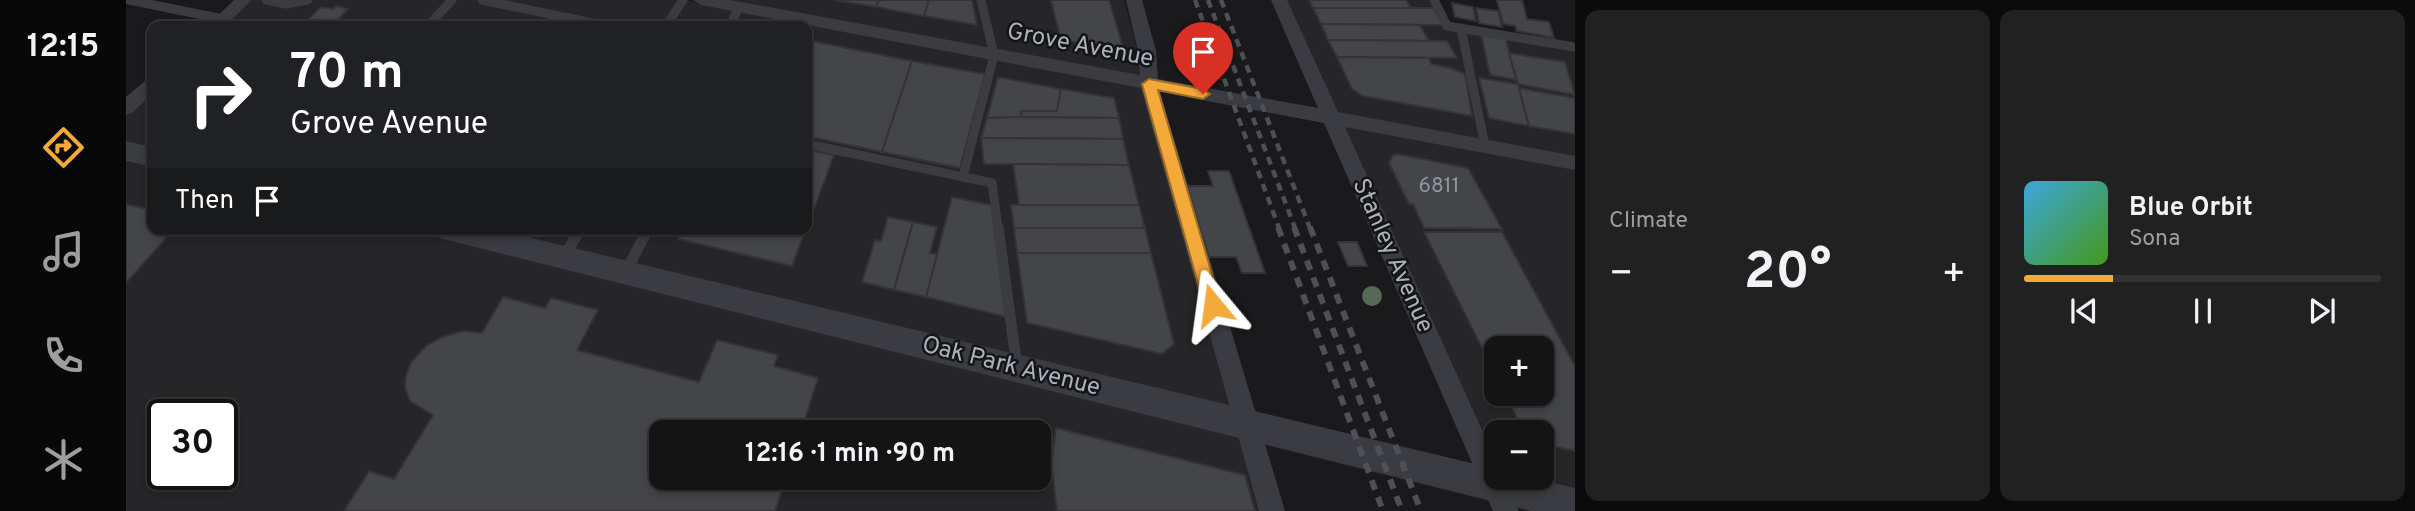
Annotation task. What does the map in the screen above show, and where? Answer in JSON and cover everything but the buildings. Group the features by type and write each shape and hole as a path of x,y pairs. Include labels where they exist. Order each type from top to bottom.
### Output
{"street":[{"path":"221,21 244,0"},
{"name":"Grove Avenue","path":"701,0 1575,163"},
{"path":"1134,0 1147,51 1149,84 1272,511"},
{"name":"Stanley Avenue","path":"1279,0 1500,498"},
{"path":"126,108 147,89"},
{"path":"126,151 147,156"},
{"name":"Oak Park Avenue","path":"472,235 1247,424 1500,498 1575,505"}],"lane":[{"path":"129,0 211,21"},
{"path":"266,0 286,4 308,0"},
{"path":"433,21 452,0"},
{"path":"482,0 583,21"},
{"path":"669,21 683,0"},
{"path":"963,177 994,55 981,0"},
{"path":"1434,0 1447,26 1575,47"},
{"path":"733,21 740,7"},
{"path":"1461,28 1485,146"},
{"path":"812,145 992,183 1018,368"},
{"path":"564,257 577,235"},
{"path":"625,272 645,235"}],"shaded area":[{"path":"248,0 685,0 797,21 225,21"},
{"path":"715,0 1124,0 1145,80"},
{"path":"1283,0 1431,0 1446,28 1575,49 1575,161 1335,116"},
{"path":"812,24 1145,86 1237,416 495,235 812,235"},
{"path":"147,93 147,235 448,235 1240,431 1264,511 126,511 126,112"},
{"path":"1338,122 1575,166 1575,500 1536,490 1554,490 1554,420 1484,420 1484,447"}],"railway":[{"path":"1195,0 1279,228"},
{"path":"1208,0 1295,228"},
{"path":"1221,0 1310,228"},
{"path":"1278,227 1383,511"},
{"path":"1294,227 1402,511"},
{"path":"1310,227 1421,511"}],"route":[{"path":"1203,94 1149,84 1213,305"}]}
